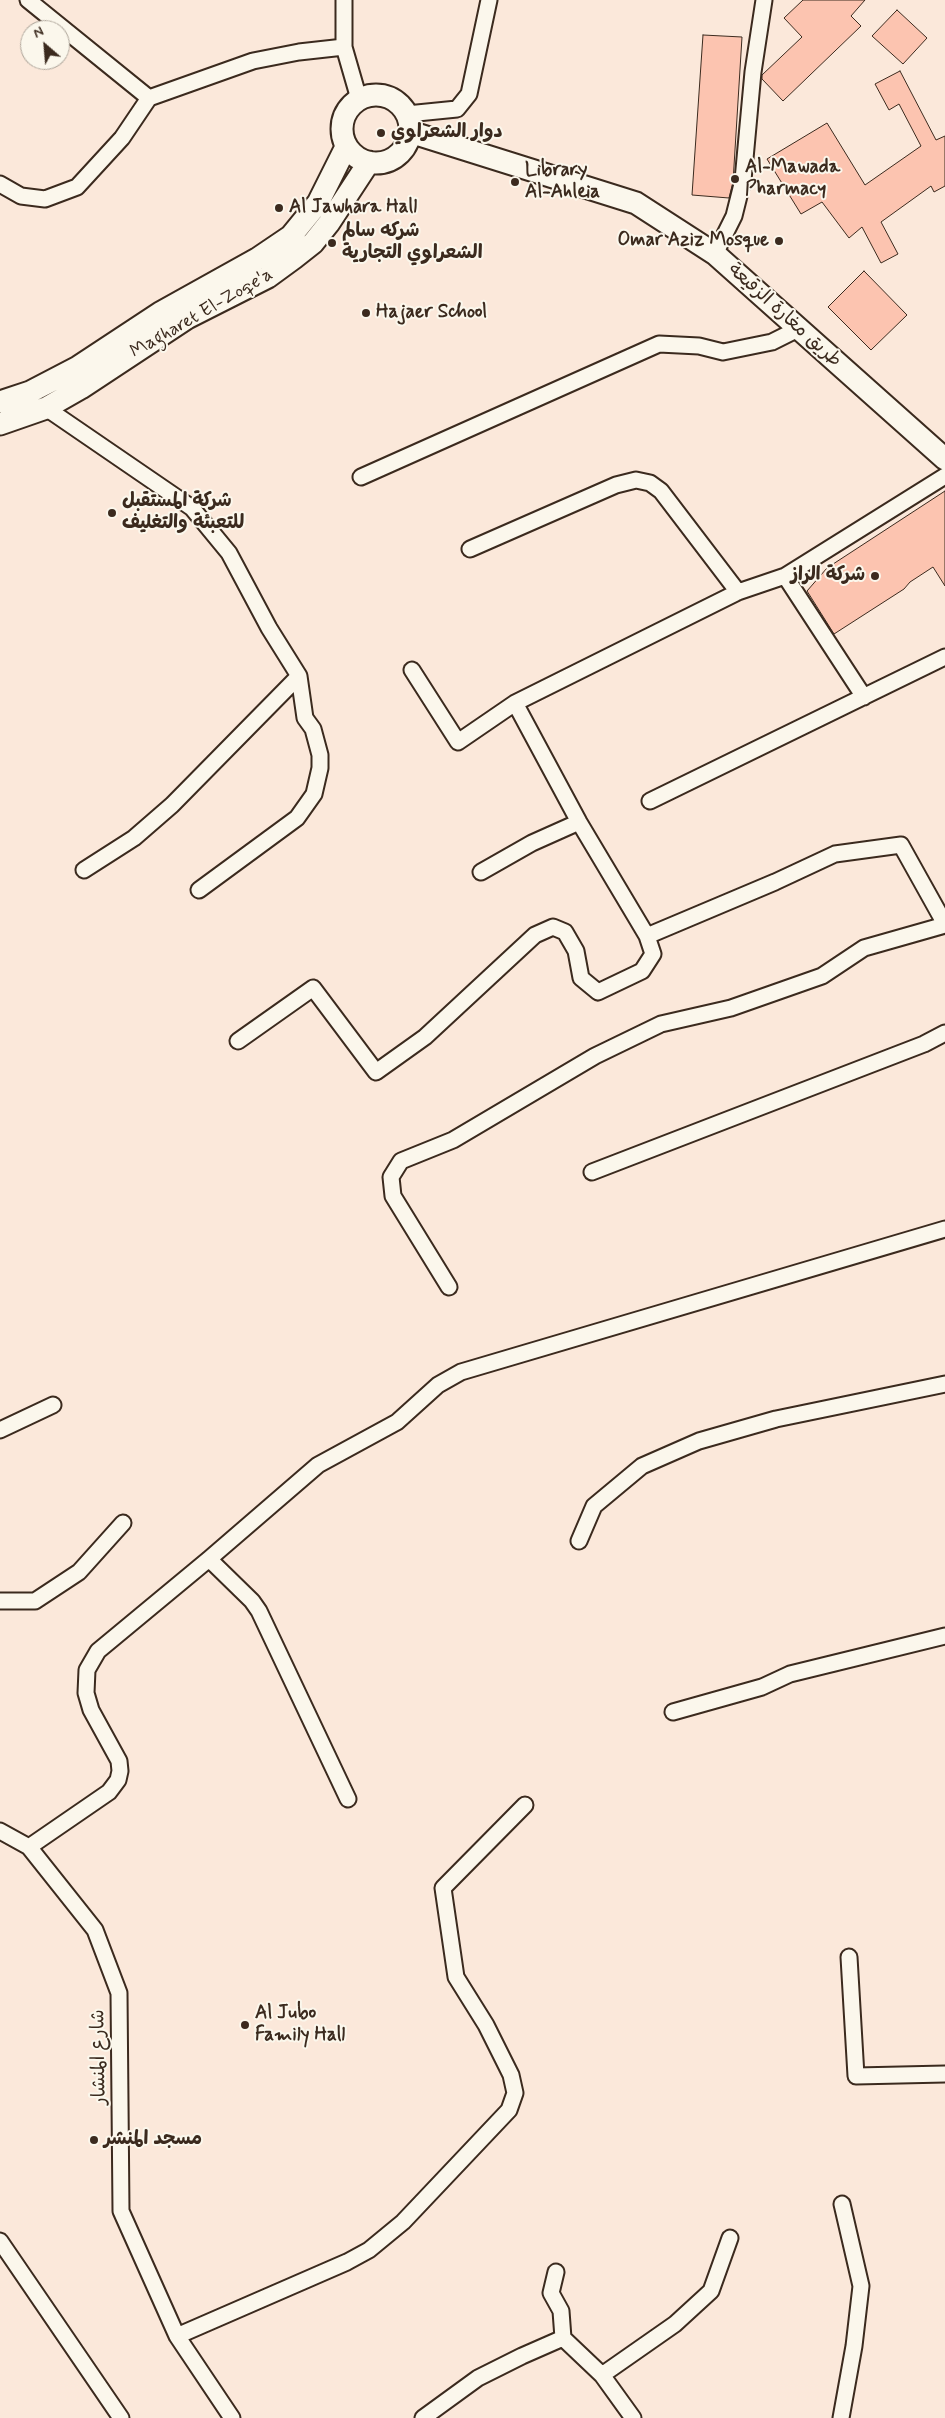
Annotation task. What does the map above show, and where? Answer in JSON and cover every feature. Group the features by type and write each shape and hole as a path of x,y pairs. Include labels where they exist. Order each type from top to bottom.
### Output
{"street":[{"path":"28,0 149,98"},
{"path":"344,0 344,47 359,99"},
{"path":"408,123 457,109 468,94 489,0"},
{"path":"715,254 734,216 742,180 753,72 764,0"},
{"path":"0,184 21,196 45,199 77,187 122,138 149,98 253,61 299,52 344,47"},
{"path":"369,95 385,96 400,104 408,123 405,148 397,157 386,162 369,162 352,155 346,147 342,136 341,126 350,106 359,99 369,95"},
{"name":"طريق مغارة الزقيعة","path":"408,123 636,203 715,254 945,459"},
{"name":"Magharet El-Zoqe'a","path":"0,402 30,392 78,367 160,313 257,259 291,236 318,204 346,147"},
{"name":"Magharet El-Zoqe'a","path":"0,424 46,408 81,388 187,318 268,277 313,243 329,223 369,162"},
{"path":"361,477 659,344 699,346 723,352 772,342 798,329"},
{"path":"46,408 192,508 229,553 269,628 299,676 305,718 312,729 320,755 318,781 314,794 297,818 199,890"},
{"path":"412,670 458,742 515,703 738,592 785,576 945,476"},
{"path":"470,548 616,485 636,480 650,483 662,491 738,592"},
{"path":"785,576 864,697"},
{"path":"650,801 945,657"},
{"path":"84,870 134,838 172,805 299,676"},
{"path":"238,1041 313,988 376,1072 425,1037 535,935 553,927 565,932 576,951 581,978 598,992 642,971 653,954 647,936 579,822 515,703"},
{"path":"481,872 532,843 579,822"},
{"path":"449,1288 393,1196 391,1177 394,1168 401,1161 452,1140 596,1056 661,1024 732,1008 822,976 864,948 945,924 901,845 835,854 775,882 647,936"},
{"path":"592,1172 924,1044 945,1034"},
{"path":"29,1847 109,1792 119,1776 119,1761 91,1710 86,1693 85,1682 91,1660 102,1647 209,1559 318,1465 397,1422 449,1378 564,1341 945,1228"},
{"path":"579,1541 594,1506 642,1466 699,1441 776,1419 945,1384"},
{"path":"0,1430 53,1405"},
{"path":"0,1601 35,1601 79,1572 123,1523"},
{"path":"209,1559 252,1601 259,1611 348,1799"},
{"path":"674,1712 762,1687 790,1674 945,1636"},
{"path":"177,2336 347,2262 369,2250 403,2222 509,2110 515,2093 511,2075 486,2025 456,1977 443,1888 525,1805"},
{"name":"شارع المنشار","path":"0,1831 29,1847 94,1930 119,1993 121,2211 177,2336 232,2418"},
{"path":"849,1957 856,2076 945,2074"},
{"path":"840,2418 854,2346 861,2286 842,2204"},
{"path":"602,2375 675,2324 711,2291 730,2238"},
{"path":"0,2241 121,2418"},
{"path":"556,2272 551,2293 561,2311 563,2338 602,2375 633,2418"},
{"path":"423,2418 478,2378 563,2338"}],"building":[{"path":"803,0 865,0 851,16 861,26 783,101 762,79 762,75 802,37 784,18"},
{"path":"897,10 927,38 903,64 872,36"},
{"path":"703,35 742,37 733,182 729,198 692,195"},
{"path":"900,71 936,140 945,136 945,186 934,192 931,186 881,222 898,254 881,263 862,227 849,238 822,202 801,214 767,159 827,123 865,185 921,146 899,104 889,110 875,84"},
{"path":"864,271 907,315 871,350 828,307"},
{"path":"945,491 945,586 933,567 910,582 904,589 834,634 807,591 827,568"}],"place":[{"name":"دوار الشعراوي","path":"381,133"},
{"name":"Al-Mawada Pharmacy","path":"735,179"},
{"name":"Library Al-Ahleia","path":"515,182"},
{"name":"Al Jawhara Hall","path":"279,208"},
{"name":"Omar Aziz Mosque","path":"779,241"},
{"name":"شركه سالم الشعراوي التجارية","path":"332,243"},
{"name":"Hajaer School","path":"366,313"},
{"name":"شركة المستقبل للتعبئة والتغليف","path":"112,513"},
{"name":"شركة الراز","path":"875,576"},
{"name":"Al Jubo Family Hall","path":"245,2025"},
{"name":"مسجد المنشر","path":"94,2140"}]}
